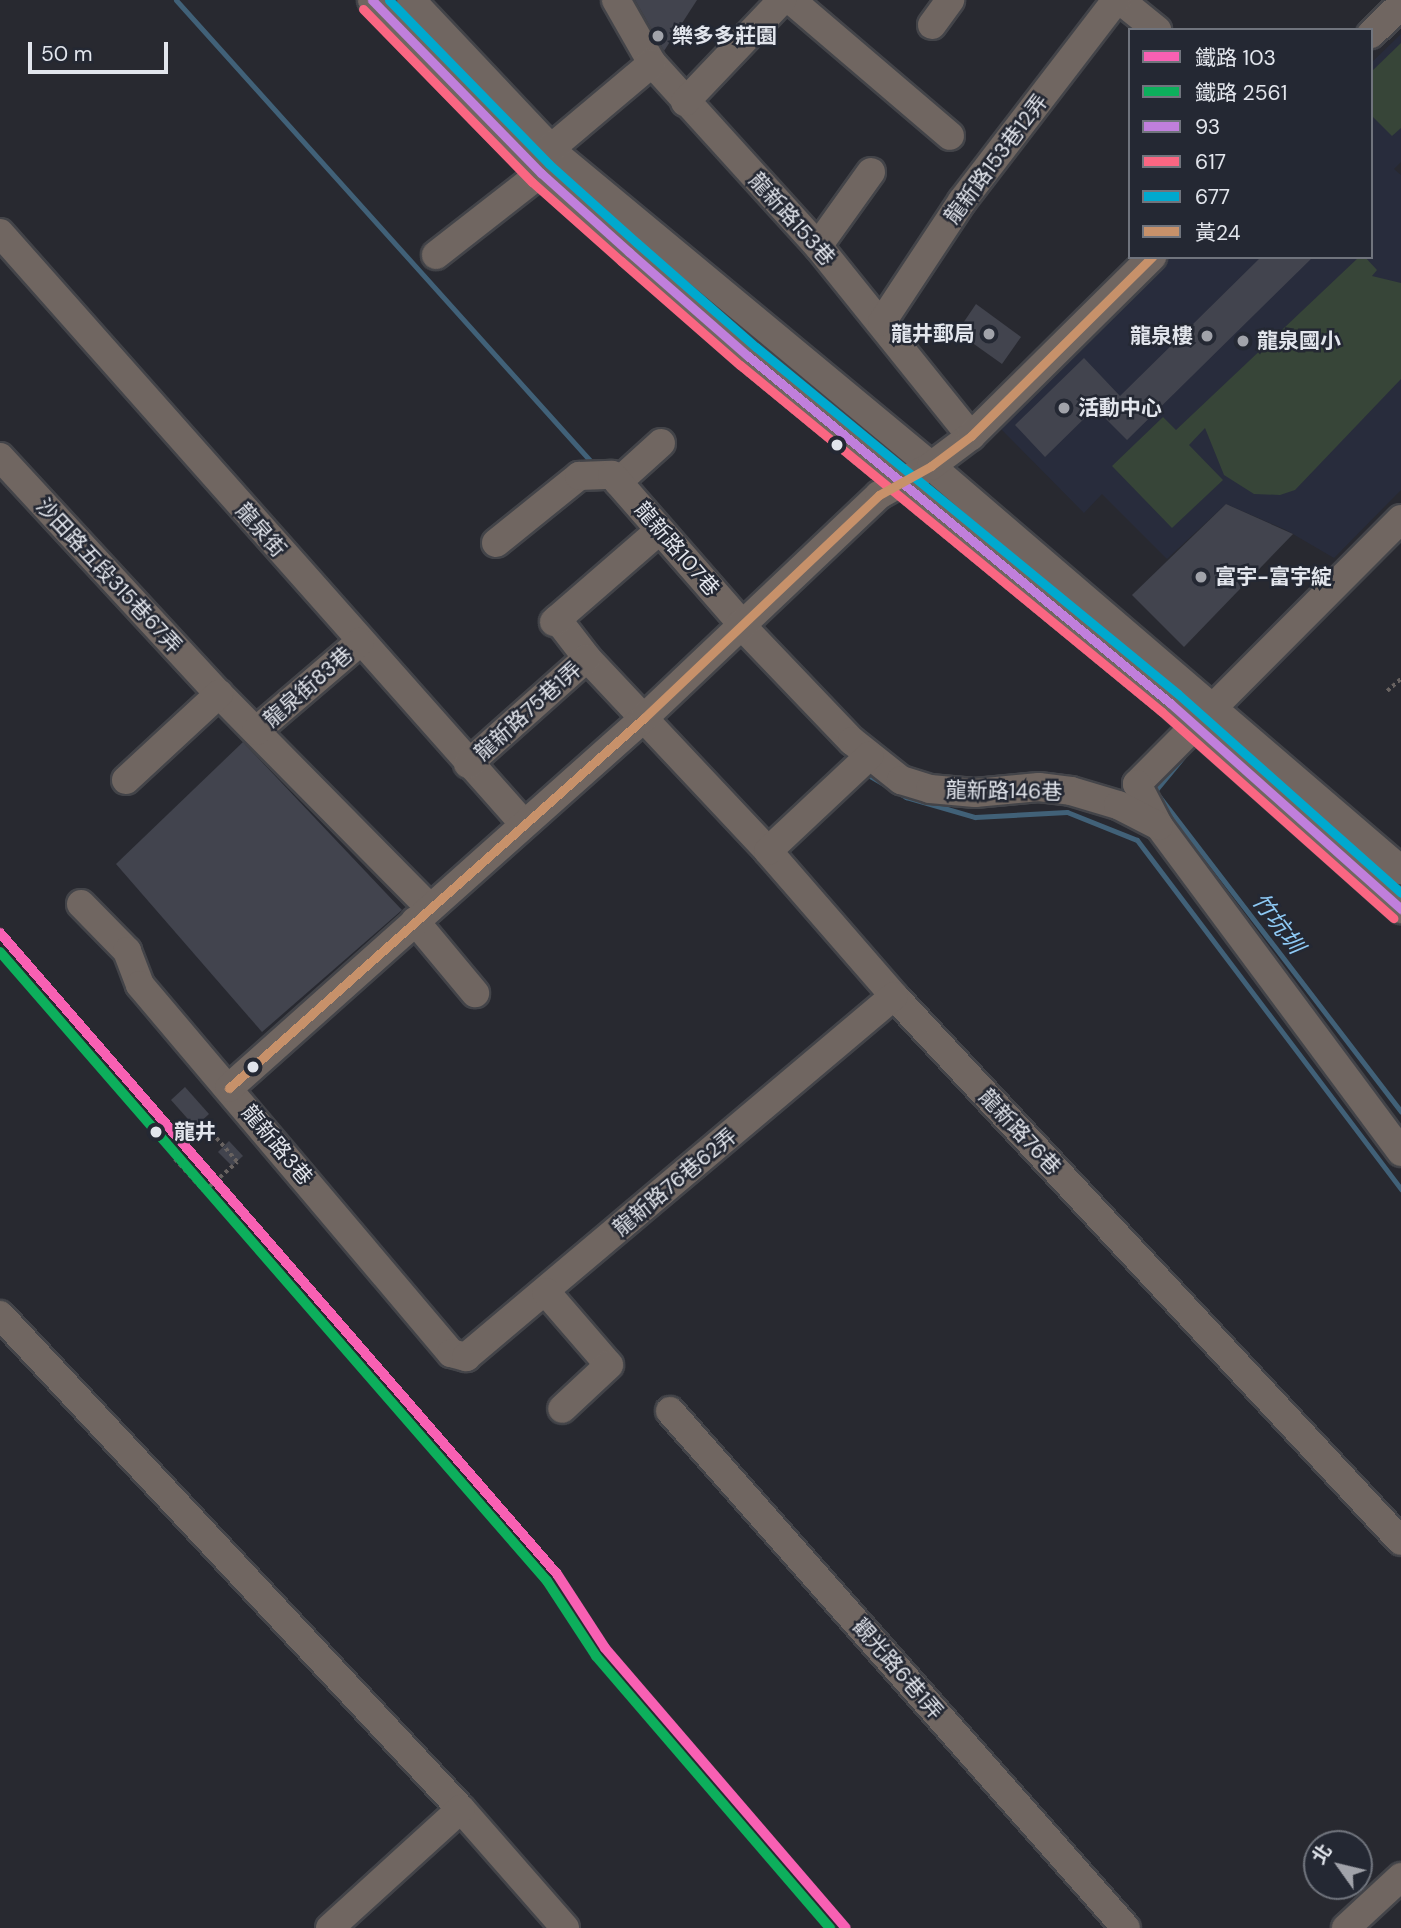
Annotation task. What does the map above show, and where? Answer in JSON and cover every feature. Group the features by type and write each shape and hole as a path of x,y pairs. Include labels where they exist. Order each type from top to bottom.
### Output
{"street":[{"path":"372,0 748,356 903,481 1196,728 1401,909"},
{"path":"411,0 541,162 750,320 931,466 1184,686 1216,708 1398,861"},
{"name":"龍新路153巷","path":"616,0 652,63 818,246 882,322 971,436"},
{"path":"685,102 782,0"},
{"path":"791,0 950,136"},
{"path":"932,25 950,0"},
{"path":"1120,0 1155,28"},
{"name":"龍新路153巷12弄","path":"882,322 962,201 1120,0"},
{"path":"1373,32 1401,5"},
{"path":"436,255 652,63"},
{"path":"818,246 871,172"},
{"name":"龍泉街","path":"0,233 524,824"},
{"path":"229,1088 644,718 736,627 879,495 931,466 971,436 1150,259"},
{"path":"496,543 579,476 608,477 662,443"},
{"name":"沙田路五段315巷67弄","path":"0,457 256,731 423,915 475,993"},
{"name":"龍新路107巷","path":"608,477 736,627"},
{"path":"1401,519 1216,708 1137,784 1159,826 1401,1152"},
{"name":"龍新路76巷","path":"655,534 555,621 768,850 894,996 1401,1541"},
{"name":"龍新路146巷","path":"736,627 862,763 930,789 975,793 1039,787 1071,791 1118,805 1159,826"},
{"name":"龍泉街83巷","path":"256,731 360,642"},
{"name":"龍新路75巷1弄","path":"468,764 587,658"},
{"path":"126,780 219,694"},
{"path":"768,850 862,763"},
{"name":"龍新路3巷","path":"81,904 127,951 141,985 451,1353"},
{"name":"龍新路76巷62弄","path":"451,1353 466,1357 894,996"},
{"path":"546,1292 609,1365 562,1409"},
{"path":"0,1315 461,1809 565,1928"},
{"name":"觀光路6巷1弄","path":"670,1411 1126,1928"},
{"path":"330,1928 461,1809"},
{"path":"1346,1928 1401,1877"}],"path":[{"path":"1387,691 1401,679"},
{"path":"175,1159 204,1191 237,1162 209,1129"}],"shaded area":[{"name":"龍泉國小","path":"1401,34 1401,162 1394,169 1401,175 1401,490 1334,558 1286,530 1226,504 1167,559 1102,494 1084,513 998,426 1169,259 1373,259 1373,61"}],"green space":[{"path":"1401,43 1401,128 1392,136 1373,117 1373,70"},
{"path":"1357,259 1367,259 1377,270 1372,276 1401,283 1401,379 1295,490 1280,495 1254,494 1224,475 1205,428 1189,445 1223,480 1172,528 1112,466 1163,417 1176,430"}],"building":[{"name":"樂多多莊園","path":"635,0 697,0 664,51"},
{"name":"龍泉樓","path":"1259,259 1311,259 1127,440 1095,408 1045,457 1015,425 1084,358 1120,396"},
{"name":"龍井郵局","path":"976,304 1021,337 1002,364 957,332"},
{"name":"富宇-富宇綻","path":"1226,504 1293,534 1184,647 1132,595"},
{"path":"243,742 402,910 262,1032 116,864"},
{"path":"185,1087 209,1114 195,1127 171,1100"},
{"path":"229,1141 243,1156 232,1166 218,1152"}],"waterway":[{"path":"176,0 595,466"},
{"name":"竹坑圳","path":"1183,757 1155,791 1401,1112"},
{"path":"865,773 906,797 975,817 1067,812 1137,840 1401,1189"}],"rail line":[{"name":"103","path":"0,933 557,1574 605,1648 846,1928"},
{"name":"2561","path":"0,952 547,1581 596,1656 830,1928"}],"transit line":[{"name":"93","path":"372,0 541,173 629,252 748,356 1170,703 1401,909"},
{"name":"677","path":"389,0 549,164 637,243 756,347 1178,694 1401,893"},
{"name":"617","path":"363,9 532,182 621,261 740,365 1162,712 1393,918"},
{"name":"黃24","path":"229,1088 644,718 879,495 931,466 971,436 1150,259"}],"place":[{"name":"樂多多莊園","path":"658,36"},
{"name":"龍井郵局","path":"989,334"},
{"name":"龍泉樓","path":"1207,336"},
{"name":"龍泉國小","path":"1243,341"},
{"name":"活動中心","path":"1064,408"},
{"name":"富宇-富宇綻","path":"1201,577"},
{"name":"龍井","path":"156,1132"}]}
